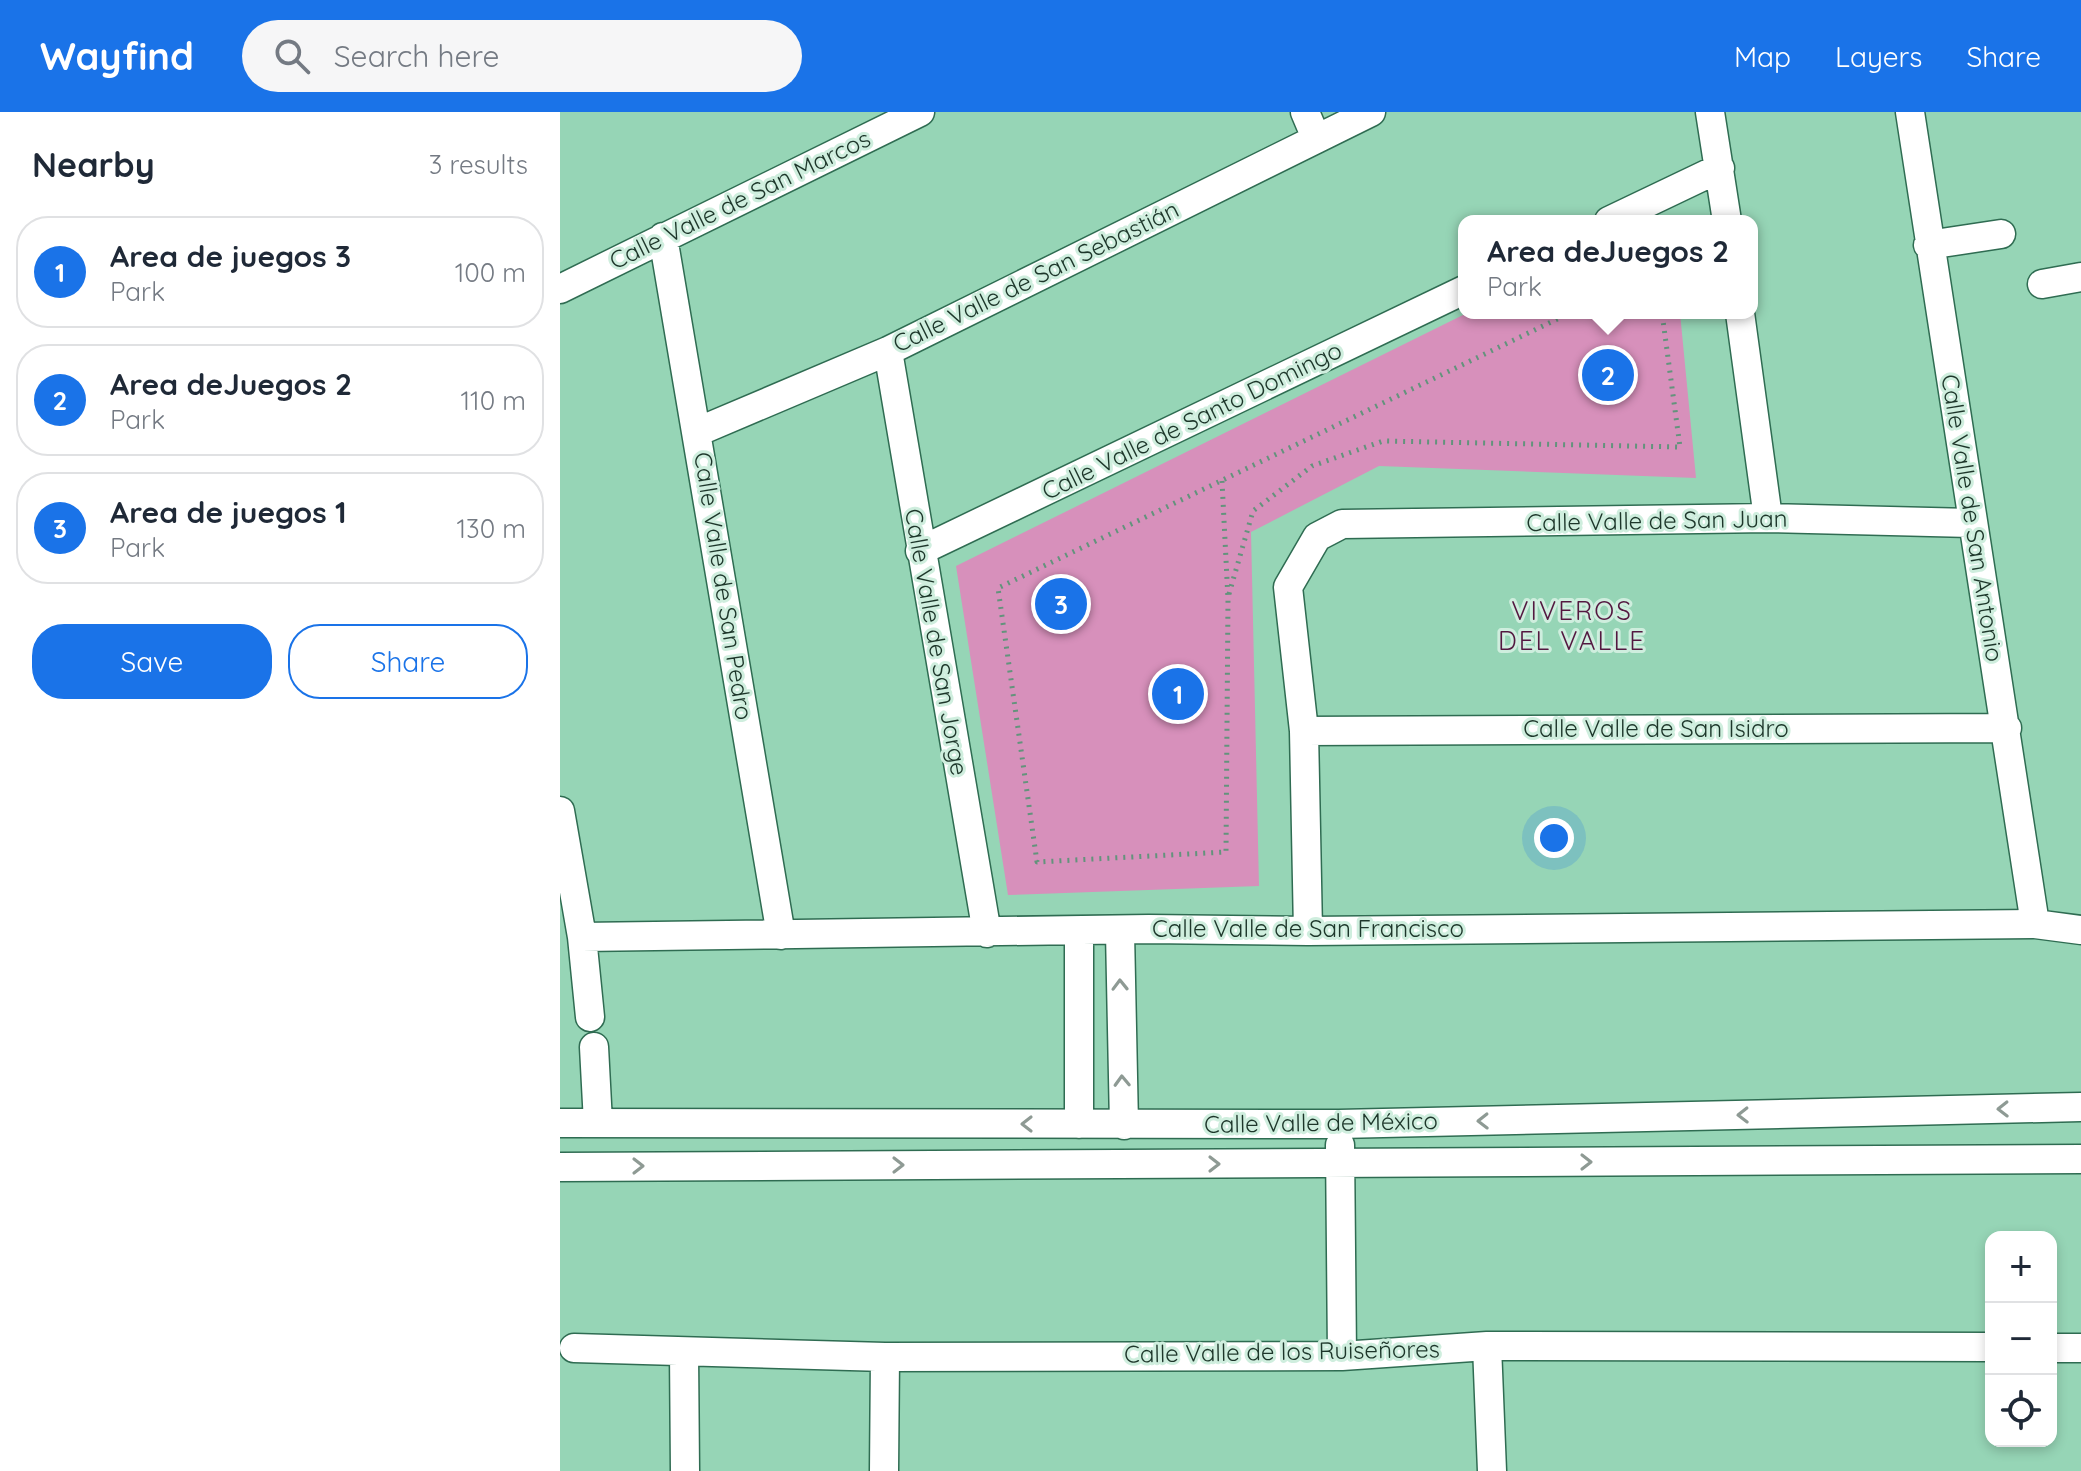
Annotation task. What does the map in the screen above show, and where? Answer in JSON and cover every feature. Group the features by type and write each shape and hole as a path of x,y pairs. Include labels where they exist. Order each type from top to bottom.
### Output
{"street":[{"name":"Calle Valle de San Marcos","path":"560,289 920,112"},
{"path":"1305,112 1316,138"},
{"name":"Calle Valle de San Sebastián","path":"697,432 888,351 1371,112"},
{"path":"1710,112 1726,215"},
{"name":"Calle Valle de San Antonio","path":"1910,112 1928,245 1971,523 2007,728 2035,924"},
{"path":"1622,215 1720,168"},
{"path":"1928,245 2001,234"},
{"name":"Calle Valle de San Pedro","path":"663,237 781,935"},
{"path":"2042,284 2081,277"},
{"name":"Calle Valle de Santo Domingo","path":"920,551 1458,293"},
{"path":"1741,319 1768,518"},
{"name":"Calle Valle de San Jorge","path":"888,351 987,933"},
{"name":"Calle Valle de San Juan","path":"1304,731 1288,587 1317,537 1342,524 1768,518 1971,523"},
{"name":"Calle Valle de San Isidro","path":"1304,731 2007,728"},
{"path":"1304,731 1308,931"},
{"path":"560,811 582,937 590,1017"},
{"name":"Calle Valle de San Francisco","path":"582,937 2035,924 2081,930"},
{"path":"1079,931 1079,1124"},
{"path":"1120,932 1124,1125"},
{"path":"594,1047 598,1123"},
{"name":"Calle Valle de México","path":"560,1123 1159,1126 2081,1107"},
{"path":"1339,1124 1342,1356"},
{"path":"1159,1126 1159,1164"},
{"name":"Calle Valle de México","path":"560,1167 2081,1159"},
{"path":"1487,1346 1492,1471"},
{"name":"Calle Valle de los Ruiseñores","path":"574,1348 885,1357 1342,1356 1487,1346 1985,1347"},
{"path":"2057,1348 2081,1348"},
{"path":"684,1353 685,1471"},
{"path":"884,1471 885,1357"}],"path":[{"path":"1222,481 1228,599 1226,852 1037,862 998,588 1558,319"},
{"path":"1228,599 1253,511 1312,466 1363,446 1383,441 1680,447 1663,319"}],"shaded area":[{"path":"1458,317 1681,319 1696,478 1379,466 1251,532 1259,886 1008,895 956,566"}],"place":[{"name":"Area deJuegos 2","path":"1608,375"},
{"name":"Area de juegos 1","path":"1061,604"},
{"name":"Area de juegos 3","path":"1178,694"}],"district":[{"name":"VIVEROS DEL VALLE","path":"1572,626"}]}
